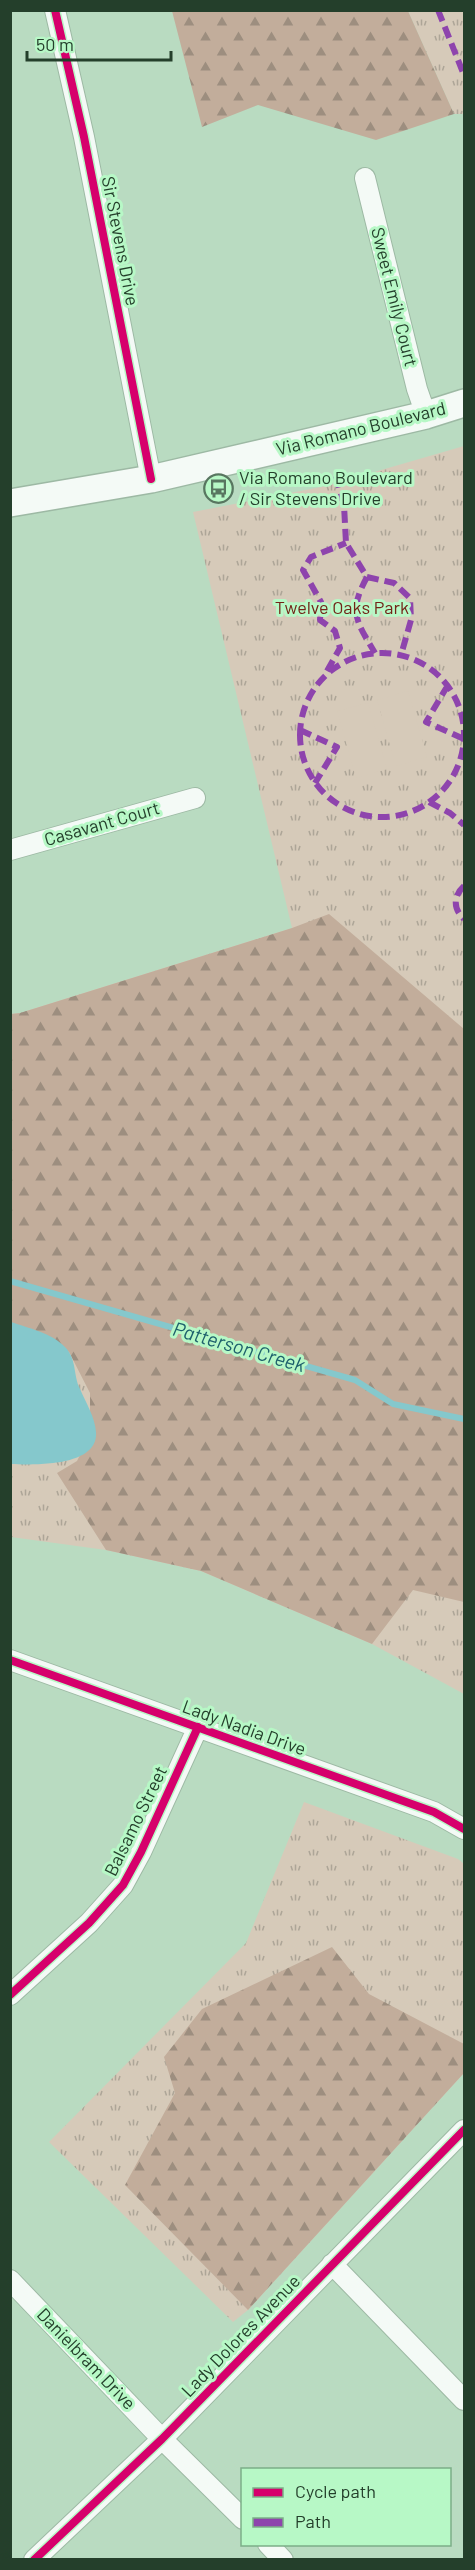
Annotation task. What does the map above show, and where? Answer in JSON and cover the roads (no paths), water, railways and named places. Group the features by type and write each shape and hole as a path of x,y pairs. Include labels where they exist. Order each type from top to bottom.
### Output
{"street":[{"name":"Sir Stevens Drive","path":"55,10 84,137 151,479"},
{"name":"Sweet Emily Court","path":"365,178 426,415"},
{"name":"Via Romano Boulevard","path":"10,503 151,479 426,415 465,403"},
{"name":"Casavant Court","path":"10,850 195,798"},
{"name":"Lady Nadia Drive","path":"10,1660 434,1812 465,1829"},
{"name":"Balsamo Street","path":"10,1995 89,1923 123,1885 141,1852 198,1727"},
{"name":"Lady Dolores Avenue","path":"34,2559 162,2439 465,2130"},
{"path":"332,2264 465,2400"},
{"name":"Danielbram Drive","path":"10,2280 162,2439"},
{"path":"162,2439 241,2517"},
{"path":"270,2546 283,2559"}],"water":[{"path":"11,1322 53,1338 69,1352 96,1432 94,1443 87,1452 76,1458 48,1464 11,1464"}],"waterway":[{"name":"Patterson Creek","path":"10,1281 355,1380 393,1404 464,1419"}],"place":[{"name":"Via Romano Boulevard / Sir Stevens Drive","path":"218,488"}],"park label":[{"name":"Twelve Oaks Park","path":"342,608"}]}
